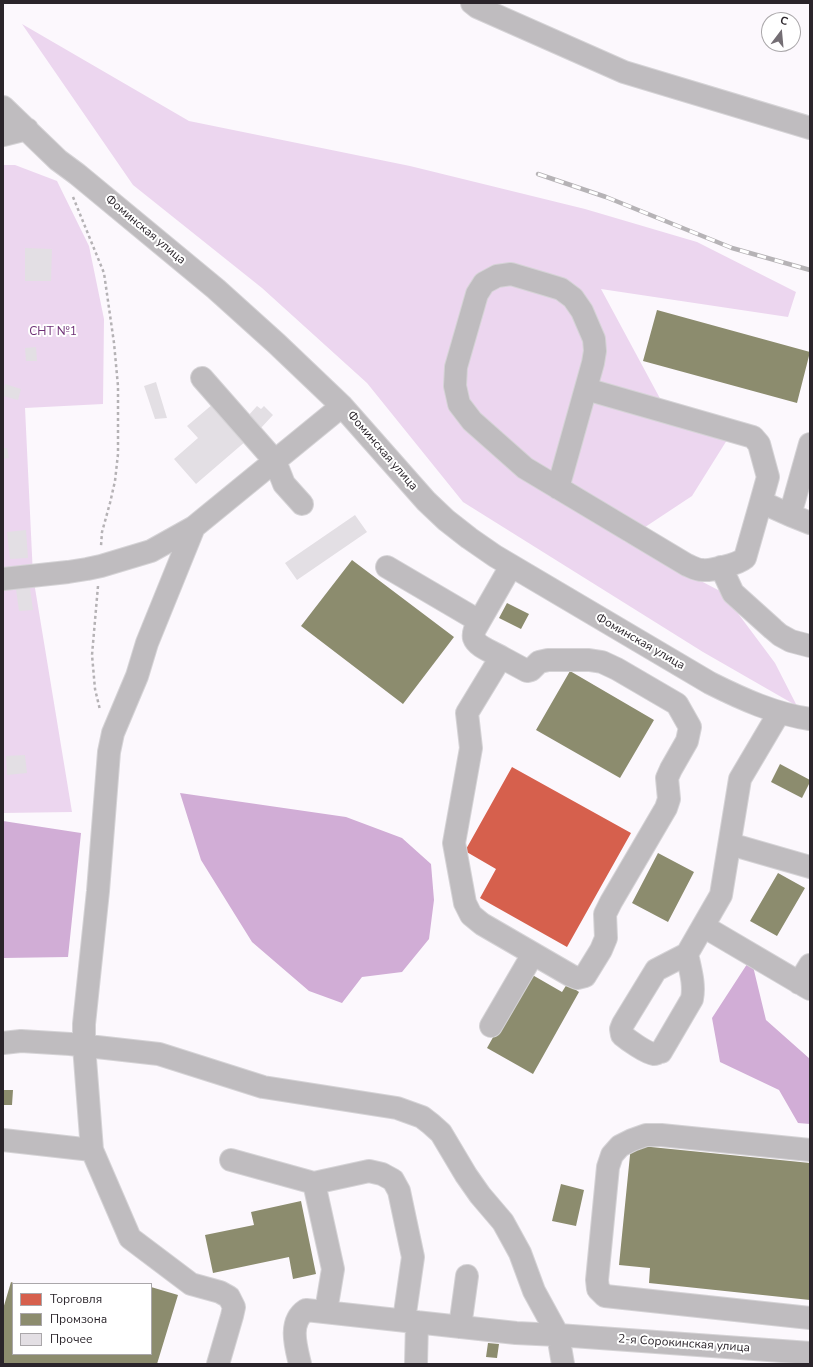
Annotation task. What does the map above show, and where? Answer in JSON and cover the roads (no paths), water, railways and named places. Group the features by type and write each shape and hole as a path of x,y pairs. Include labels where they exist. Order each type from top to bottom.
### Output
{"street":[{"path":"472,3 477,7 624,72 810,128"},
{"name":"Фоминская улица","path":"3,107 58,160 216,289 277,344 342,406 372,438 426,501 446,520 469,538 510,566 710,683 742,699 779,713 810,719"},
{"path":"3,134 27,129"},
{"path":"558,488 593,363 595,351 594,339 582,311 573,298 561,289 511,274 497,276 484,283 477,294 456,367 455,386 460,404 472,421 525,468 558,488 687,565 703,570 721,567 741,561 745,558 768,477 759,444 753,437 586,389"},
{"path":"202,378 275,461 284,484 302,504"},
{"path":"3,579 68,572 101,566 150,551 194,527 342,406"},
{"path":"790,515 810,444"},
{"path":"761,502 810,523"},
{"path":"194,527 147,643 137,676 113,733 109,752 98,891 84,1024 84,1046 92,1150 130,1238 191,1284 220,1292 229,1297 234,1307 218,1364"},
{"path":"501,657 468,713 472,748 454,843 465,903 471,915 482,924 577,978 584,976 588,972 601,950 606,938 606,914 611,902 666,808 668,799 668,778 671,769 687,741 690,727 677,704 617,668 602,662 589,660 548,660 539,662 531,670 527,671 501,657 474,639 473,634 475,629 510,566"},
{"path":"388,567 479,621"},
{"path":"721,567 733,593 773,629 780,635 810,646"},
{"path":"686,954 721,895 740,779 779,713"},
{"path":"730,844 810,867"},
{"path":"703,926 806,979"},
{"path":"491,1026 533,954"},
{"path":"3,1043 22,1041 159,1054 263,1087 397,1108 422,1117 441,1133 473,1185 503,1222 520,1253 534,1291 558,1335 562,1364"},
{"path":"810,1150 661,1135 646,1135 620,1146 612,1155 608,1167 597,1280 598,1289 604,1296 810,1318"},
{"path":"3,1140 92,1150"},
{"path":"231,1160 314,1183 370,1171 382,1174 393,1180 400,1191 413,1257 410,1321 416,1364"},
{"path":"314,1183 332,1270 326,1311"},
{"path":"460,1327 467,1276"},
{"name":"2-я Сорокинская улица","path":"300,1364 295,1333 300,1314 306,1310 516,1333 810,1353"}],"railway":[{"path":"538,174 606,197 732,248 810,270"}],"park label":[{"name":"СНТ №1","path":"53,332"}]}
